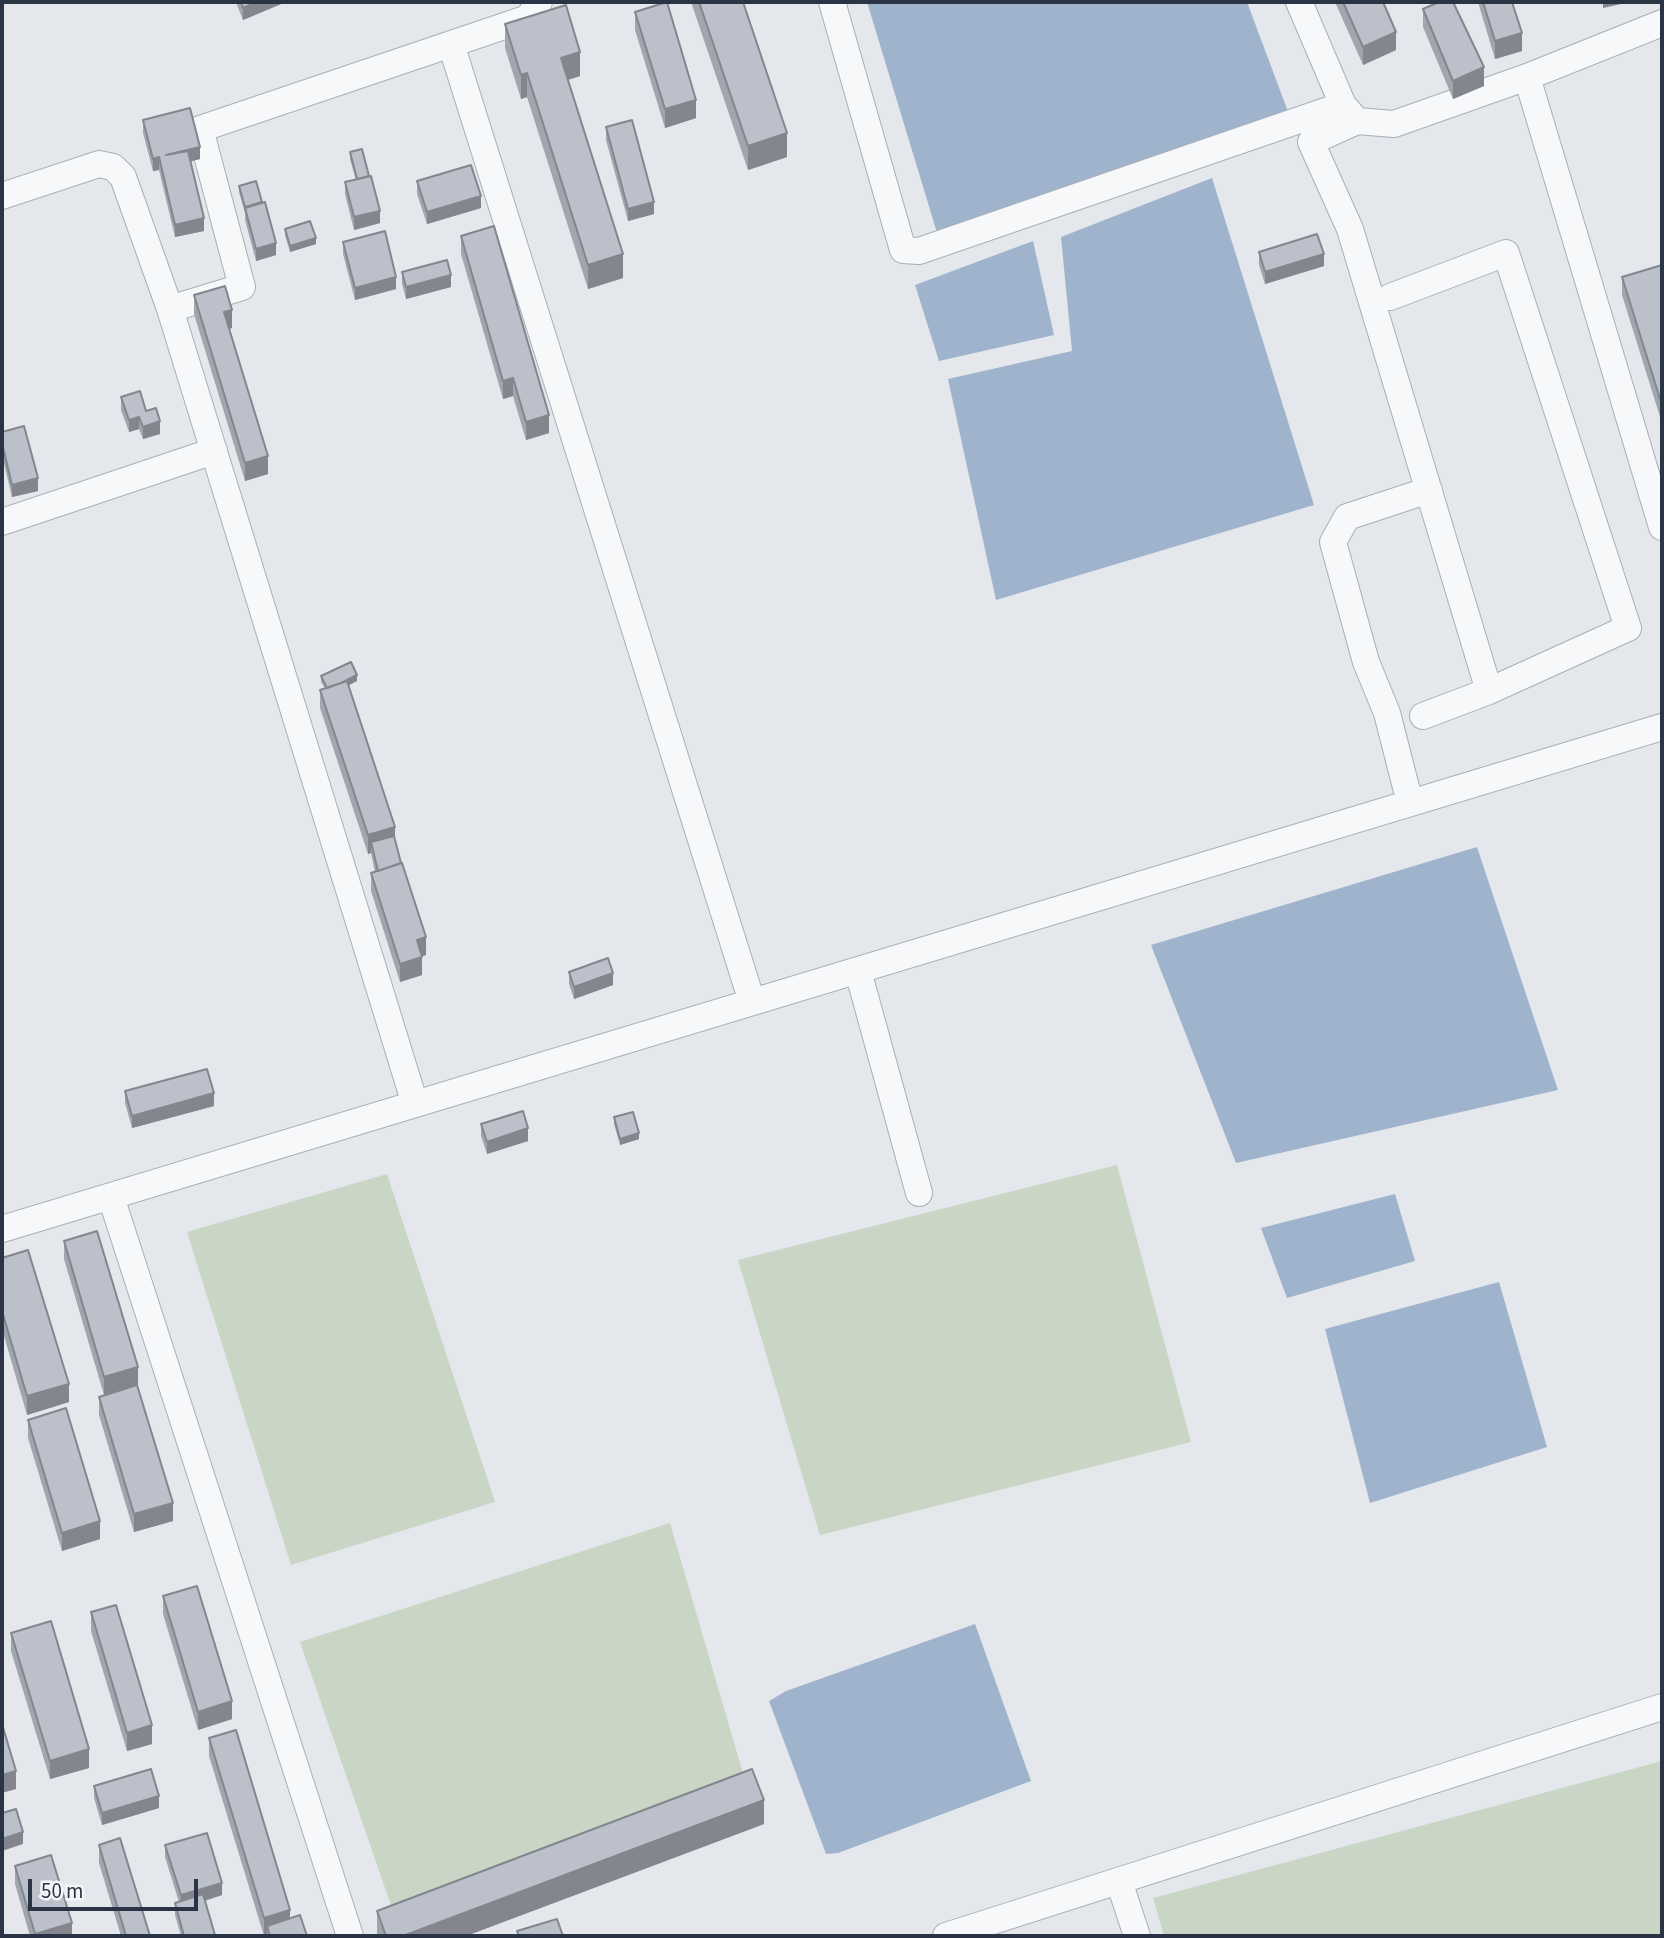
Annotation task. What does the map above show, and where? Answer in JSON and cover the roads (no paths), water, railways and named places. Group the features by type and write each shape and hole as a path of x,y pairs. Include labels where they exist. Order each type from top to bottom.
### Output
{"street":[{"path":"170,309 242,287 200,129 528,18 539,2"},
{"path":"832,2 903,250 919,251 1350,113 1394,124 1527,77 1662,23"},
{"path":"1299,2 1350,113"},
{"path":"451,44 752,1003"},
{"path":"1527,77 1654,470 1662,527"},
{"path":"1350,113 1311,142 1350,229 1489,691"},
{"path":"2,196 99,164 113,167 124,177 170,309 415,1104"},
{"path":"1390,297 1506,253 1628,628 1489,691 1423,716"},
{"path":"2,522 214,451"},
{"path":"1410,803 1387,713 1366,662 1334,542 1348,517 1429,490"},
{"path":"2,1230 1662,727"},
{"path":"858,971 919,1193"},
{"path":"111,1197 350,1936"},
{"path":"946,1936 1662,1707"},
{"path":"1119,1881 1137,1936"}],"water":[{"path":"867,2 1247,2 1290,117 938,236"},
{"path":"1212,178 1314,505 996,600 948,379 1072,351 1061,237"},
{"path":"1033,241 1054,335 939,361 915,285"},
{"path":"1477,847 1558,1090 1236,1163 1151,945"},
{"path":"1395,1194 1415,1261 1287,1298 1261,1228"},
{"path":"1499,1282 1547,1447 1370,1503 1325,1329"},
{"path":"975,1624 1031,1781 838,1853 826,1854 769,1701 786,1691"}]}
